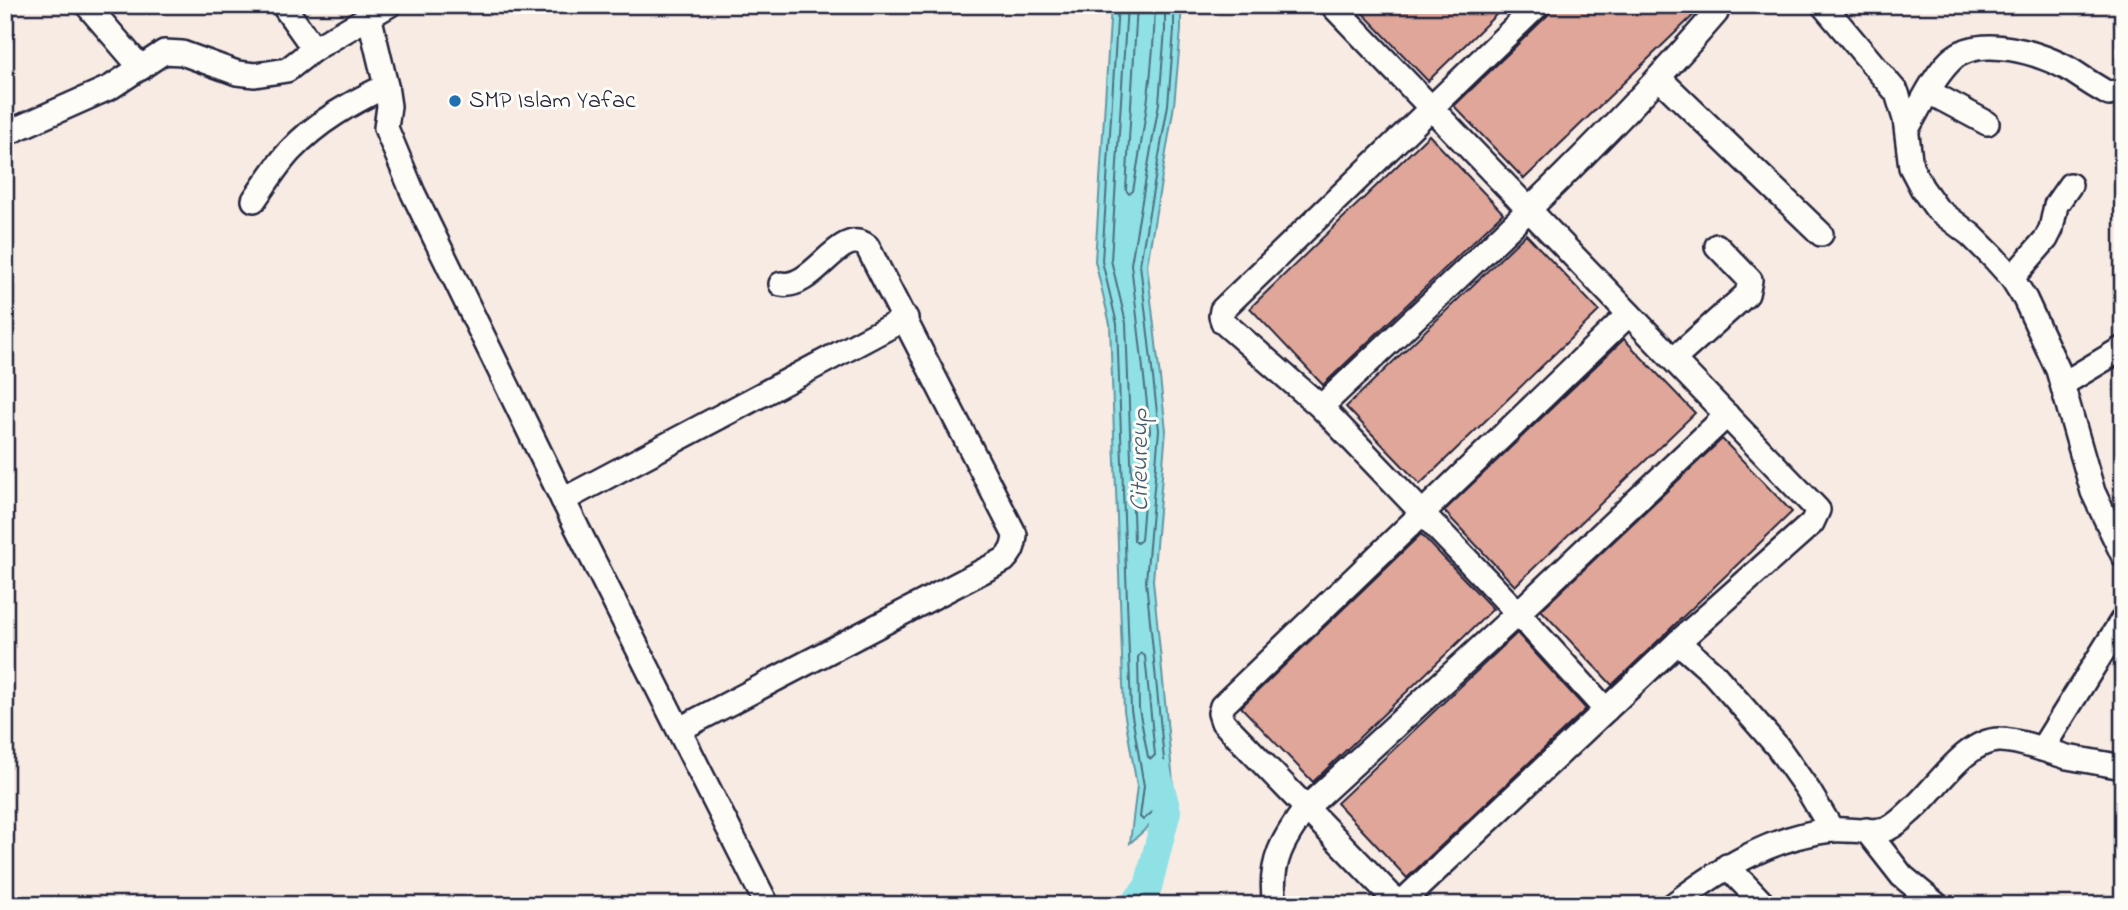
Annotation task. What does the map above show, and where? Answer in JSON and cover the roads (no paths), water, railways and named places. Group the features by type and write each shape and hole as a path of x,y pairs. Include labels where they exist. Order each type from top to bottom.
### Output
{"street":[{"path":"87,5 141,68"},
{"path":"283,5 314,49"},
{"path":"1332,5 1818,510 1812,523 1390,901 1307,807 1223,722 1220,713 1222,706 1629,314"},
{"path":"1538,5 1222,310 1221,316 1223,322 1321,407 1518,612 1606,710"},
{"path":"1321,407 1529,209 1660,79 1716,13 1718,5"},
{"path":"1823,5 1897,93 1907,129 1911,167 1930,200 1945,216 1982,245 2012,278 2050,350 2063,384 2093,492 2123,555"},
{"path":"5,134 100,93 163,52 173,52 237,73 271,74 287,70 314,49 379,10 389,106 386,128 389,136 446,263 767,905"},
{"path":"1907,129 1950,61 1964,51 1981,47 2012,48 2070,70 2109,94 2123,90"},
{"path":"1660,79 1821,234"},
{"path":"254,200 289,152 313,129 347,105 386,86"},
{"path":"1929,92 1987,123"},
{"path":"2012,278 2046,239 2056,205 2070,185"},
{"path":"680,729 1004,560 1014,545 1015,535 867,246 854,241 845,244 797,284 781,285"},
{"path":"1674,359 1747,294 1750,280 1717,246"},
{"path":"563,500 905,318"},
{"path":"2063,384 2123,348"},
{"path":"1275,905 1274,871 1278,853 1286,834 1307,807 1727,415"},
{"path":"2042,749 2123,619"},
{"path":"1678,642 1713,673 1777,746 1832,830"},
{"path":"1673,905 1727,866 1774,845 1832,830 1889,828 1927,796 1963,757 1982,743 1999,739 2067,757 2123,767"},
{"path":"1866,830 1902,876 1937,905"},
{"path":"1727,866 1764,905"}],"water":[{"path":"1111,5 1181,5 1174,105 1147,265 1166,430 1153,580 1175,803 1130,843 1137,786 1124,711 1110,324 1095,261"}],"waterway":[{"name":"Citeureup","path":"1133,905 1148,887 1167,811 1157,773"}],"place":[{"name":"SMP Islam Yafac","path":"455,101"}]}
